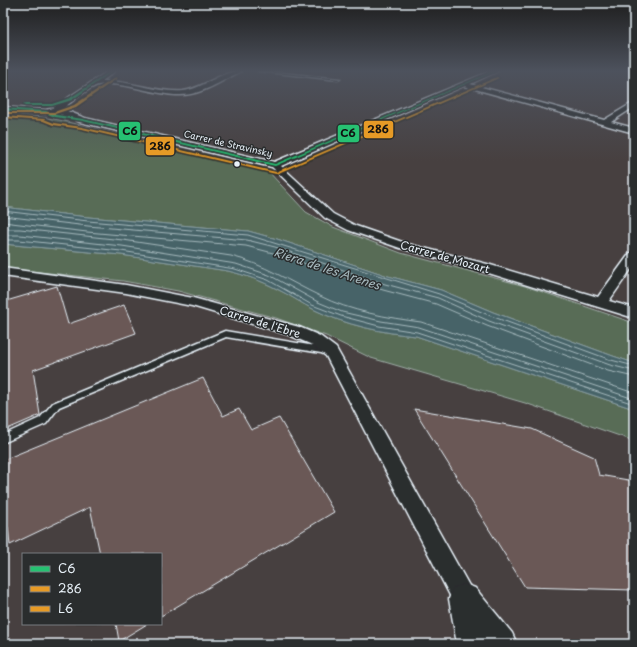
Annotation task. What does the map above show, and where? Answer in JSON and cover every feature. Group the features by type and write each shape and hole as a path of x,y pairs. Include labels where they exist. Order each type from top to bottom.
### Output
{"main road":[{"path":"464,599 473,644"},
{"path":"464,599 501,644"}],"street":[{"path":"3,109 50,109 66,101"},
{"path":"275,165 423,101"},
{"path":"526,101 634,131"},
{"path":"605,123 634,104"},
{"path":"3,105 50,109"},
{"name":"Carrer de Stravinsky","path":"50,109 55,116 83,120 275,165"},
{"name":"Carrer de Mozart","path":"275,165 329,216 352,228 404,246 634,313"},
{"path":"602,303 634,256"},
{"name":"Carrer de l'Ebre","path":"3,272 126,289 193,302 294,331 315,340 331,352 464,599"}],"lane":[{"path":"3,439 44,421 56,405 225,334 331,352"}],"shaded area":[{"path":"3,101 634,101 634,323 525,286 401,253 333,227 306,212 267,170 41,117 3,114"},
{"path":"3,268 123,281 178,291 276,318 326,336 371,358 525,403 634,441 634,644 3,644"}],"green space":[{"path":"3,114 59,120 267,170 306,212 333,227 401,253 525,286 634,323 634,363 493,312 441,290 388,276 277,239 248,231 88,217 3,207 3,154 5,153 3,151"},
{"path":"3,244 121,255 241,274 271,286 310,308 339,320 391,333 416,336 634,409 634,441 525,403 371,358 326,336 276,318 178,291 123,281 3,268"}],"water":[{"name":"Riera de les Arenes","path":"3,207 88,217 248,231 277,239 388,276 441,290 493,312 634,363 634,409 416,336 391,333 339,320 310,308 282,291 265,283 228,271 121,255 3,244"}],"building":[{"path":"57,286 68,324 124,305 136,333 33,370 40,415 3,431 3,302"},
{"path":"203,378 223,416 239,409 251,430 279,418 334,512 162,615 162,553 100,553 90,507 10,545 8,527 3,529 3,460"},
{"path":"414,409 532,429 594,457 599,475 634,481 634,590 525,587"},
{"path":"116,625 145,625 119,641"}],"transit line":[{"name":"C6","path":"25,105 52,105 64,101"},
{"name":"L6","path":"3,113 54,113 75,106 82,101"},
{"name":"C6","path":"3,109 46,112 55,116 83,120 275,165 424,101"},
{"name":"286","path":"3,117 44,120 53,124 82,128 276,173 444,101"}]}
